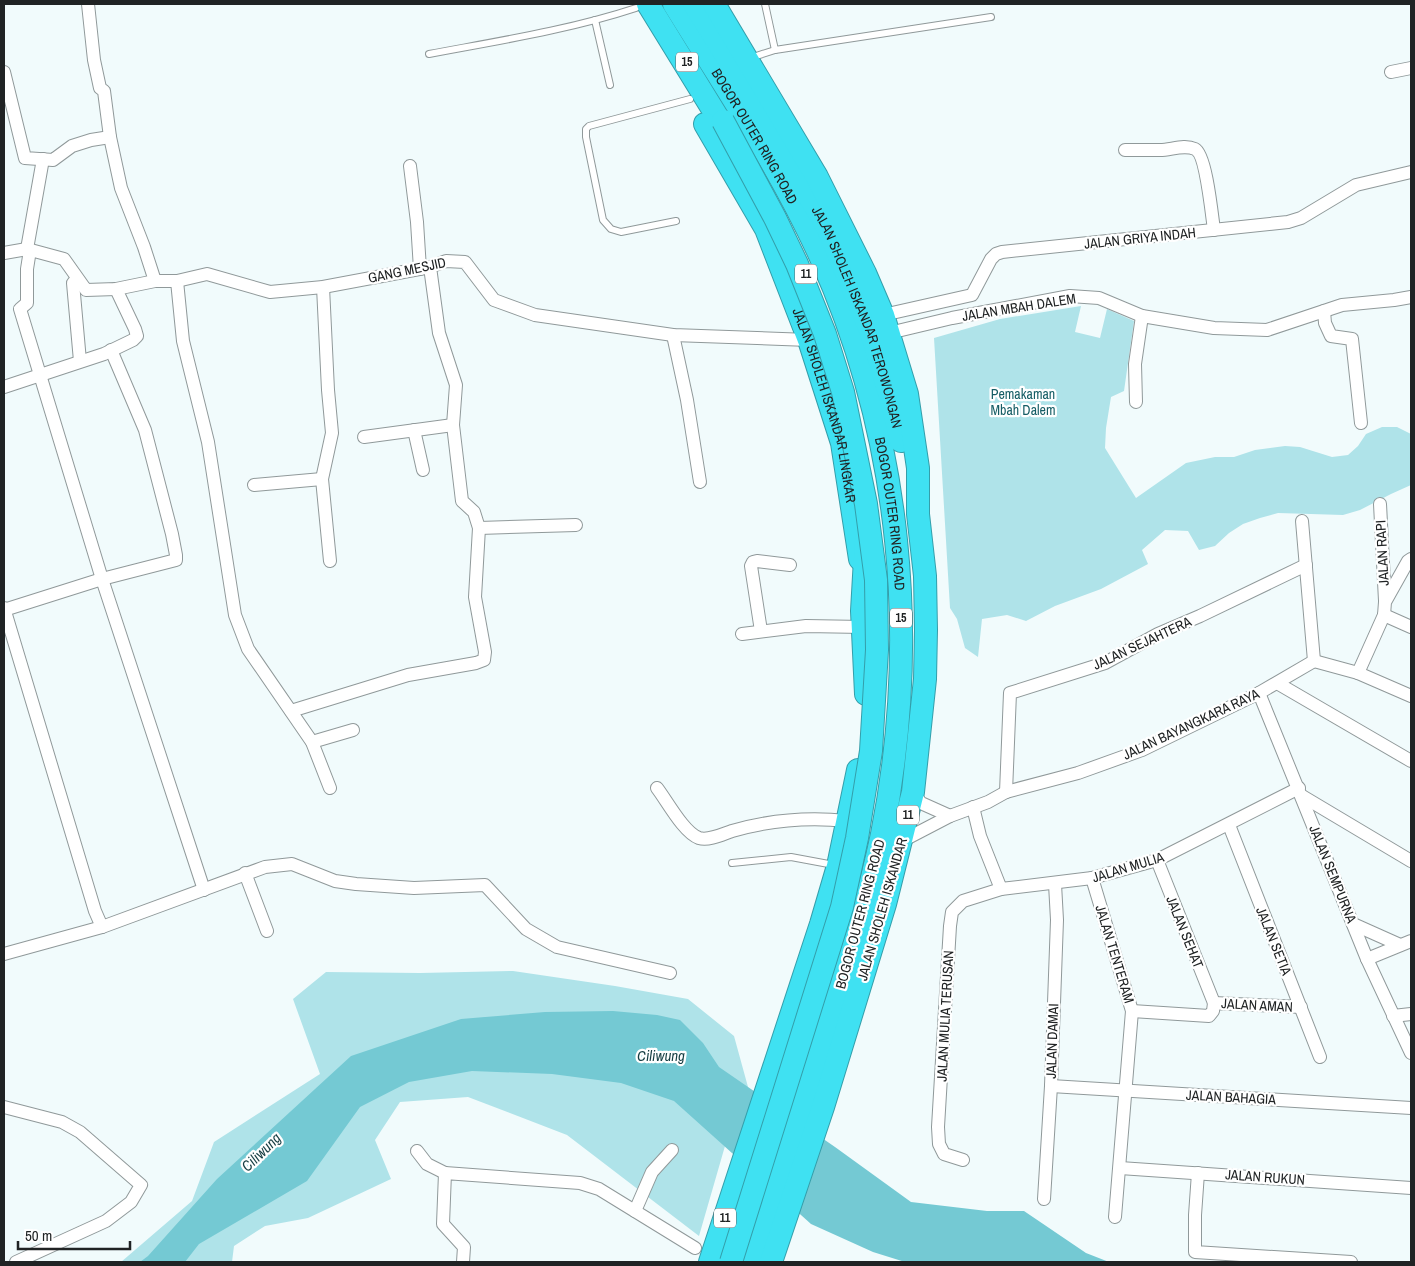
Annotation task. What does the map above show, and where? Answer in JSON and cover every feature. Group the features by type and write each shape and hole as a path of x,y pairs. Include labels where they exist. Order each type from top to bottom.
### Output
{"highway":[{"name":"BOGOR OUTER RING ROAD","path":"674,4 795,206 821,259 848,327 867,384 884,452 893,511 901,593 900,690 894,758 882,835 862,913 752,1262"},
{"name":"JALAN SHOLEH ISKANDAR TEROWONGAN","path":"694,4 743,83 826,227 871,332 889,393 918,514"},
{"path":"714,4 817,177 865,273 886,324 907,394 918,468 918,514"},
{"name":"BOGOR OUTER RING ROAD","path":"642,5 723,121 775,218 797,264 825,334 842,392 857,454 876,580 877,650 871,751 848,881 806,1026 731,1262"},
{"name":"JALAN SHOLEH ISKANDAR LINGKAR","path":"642,5 690,99 766,229 809,340 842,443 863,577"},
{"name":"11","path":"642,5 792,239 838,356 870,488 863,577 865,718 862,748 838,866 798,1000 772,1071 739,1174 703,1255"},
{"name":"JALAN SHOLEH ISKANDAR","path":"771,1262 824,1107 886,904 913,792 924,688 926,630 925,576 918,514"}],"street":[{"path":"88,4 94,60 100,88 104,91 110,137 121,188 156,281"},
{"path":"1391,72 1411,68"},
{"path":"4,72 25,158 54,160 72,146 110,137"},
{"path":"1125,150 1162,150 1184,147 1194,148 1199,152 1204,164 1214,230"},
{"path":"43,159 28,250 26,303 20,309 102,579 204,890"},
{"path":"291,711 408,676 484,660 485,652 474,597 479,528 474,512 462,501 453,425 456,385 439,334 425,268 410,166"},
{"name":"JALAN GRIYA INDAH","path":"886,324 972,295 991,259 996,254 1002,252 1288,222 1301,218 1356,185 1411,172"},
{"name":"GANG MESJID","path":"4,253 28,250 64,258 86,290 116,289 156,281 177,281 207,274 270,292 323,287 425,268 446,261 465,262 494,300 535,315 673,336 809,340"},
{"path":"77,279 73,283 80,362"},
{"path":"177,281 183,341 208,442 235,615 248,649 312,742 330,788"},
{"path":"323,287 332,433 322,479 330,561"},
{"path":"4,387 80,362 133,340 137,336 116,289"},
{"name":"JALAN MBAH DALEM","path":"886,324 952,318 1070,296 1099,298 1142,316 1214,328 1267,330 1342,305 1411,297"},
{"path":"1324,311 1325,324 1331,336 1352,339 1361,423"},
{"path":"1136,402 1135,364 1142,316"},
{"path":"673,336 687,400 700,482"},
{"path":"102,927 95,911 4,610 102,579 176,560 145,430 111,350"},
{"path":"364,437 453,425"},
{"path":"414,430 423,470"},
{"path":"254,485 322,479"},
{"name":"JALAN RAPI","path":"1380,504 1384,609"},
{"path":"1302,521 1314,661 1358,673 1411,696"},
{"path":"479,528 576,525"},
{"path":"1358,673 1384,609 1408,561 1411,559"},
{"path":"761,631 751,566 753,562 757,561 790,565"},
{"name":"JALAN SEJAHTERA","path":"1006,792 1010,692 1105,663 1158,634 1306,565"},
{"path":"1384,609 1411,627"},
{"path":"742,634 806,626 863,627"},
{"name":"JALAN BAYANGKARA RAYA","path":"902,840 950,816 988,802 1006,792 1078,772 1142,750 1259,693 1314,661"},
{"path":"1277,683 1411,761"},
{"name":"JALAN SEMPURNA","path":"1259,693 1301,792 1353,924 1411,1053"},
{"path":"312,742 353,730"},
{"path":"657,788 690,833 705,839 756,824 779,820 823,819 847,822"},
{"path":"913,792 921,803 950,816"},
{"path":"1301,792 1411,861"},
{"name":"JALAN MULIA","path":"1001,889 1055,884 1092,878 1157,860 1301,792"},
{"path":"973,807 980,836 1001,889"},
{"name":"JALAN SETIA","path":"1228,825 1320,1057"},
{"name":"JALAN SEHAT","path":"1157,860 1214,1003"},
{"path":"4,954 102,927 245,873 265,867 292,864 335,881 356,884 414,888 485,885 526,929 557,947 670,973"},
{"path":"245,873 267,931"},
{"name":"JALAN TENTERAM","path":"1092,878 1132,1011 1116,1217"},
{"name":"JALAN DAMAI","path":"1044,1199 1051,1086 1057,920 1055,884"},
{"name":"JALAN MULIA TERUSAN","path":"963,1160 944,1154 939,1144 938,1127 950,926 952,912 964,901 1001,889"},
{"path":"1353,924 1405,943"},
{"path":"1368,959 1405,943"},
{"name":"JALAN AMAN","path":"1132,1011 1209,1016 1213,1010 1214,1003 1301,1007"},
{"path":"1394,1016 1411,1014"},
{"name":"JALAN BAHAGIA","path":"1051,1086 1411,1108"},
{"path":"4,1106 62,1122 80,1132 141,1185 131,1202 106,1221 16,1262"},
{"path":"635,1211 652,1172 672,1150"},
{"path":"417,1152 427,1164 445,1173 580,1183 599,1188 703,1255"},
{"name":"JALAN RUKUN","path":"1120,1168 1411,1188"},
{"path":"1198,1172 1195,1252 1351,1262"},
{"path":"445,1173 442,1224 464,1247 463,1262"}],"lane":[{"path":"765,4 775,50"},
{"path":"429,54 595,20 642,5"},
{"path":"747,59 775,50 991,17"},
{"path":"595,20 610,84"},
{"path":"676,221 621,232 611,229 603,220 586,129 589,126 690,99"},
{"path":"732,863 791,857 838,866"}],"green space":[{"name":"Pemakaman Mbah Dalem","path":"1081,306 1075,332 1100,338 1107,309 1134,321 1124,391 1111,397 1105,448 1136,498 1186,463 1215,457 1234,457 1255,450 1285,446 1300,447 1332,457 1348,455 1358,446 1366,434 1382,427 1397,427 1411,434 1411,485 1360,510 1343,515 1278,513 1260,518 1243,524 1229,533 1215,546 1199,550 1188,531 1165,530 1142,550 1148,564 1101,589 1055,606 1026,621 1007,615 982,619 978,657 965,648 957,619 950,608 934,338 1000,319"},
{"path":"513,971 688,999 734,1036 748,1087 725,1146 699,1236 567,1135 468,1097 400,1102 375,1140 391,1179 308,1218 265,1226 234,1246 232,1262 121,1262 192,1201 214,1142 320,1074 293,999 326,972 420,973"}],"water":[{"name":"Ciliwung","path":"613,1011 657,1015 680,1020 703,1043 719,1067 911,1202 987,1211 1024,1211 1086,1253 1109,1262 905,1262 873,1252 811,1224 674,1101 621,1083 552,1074 472,1071 409,1082 360,1107 307,1181 199,1244 185,1262 140,1262 148,1256 217,1179 351,1056 461,1019 545,1012"}]}
